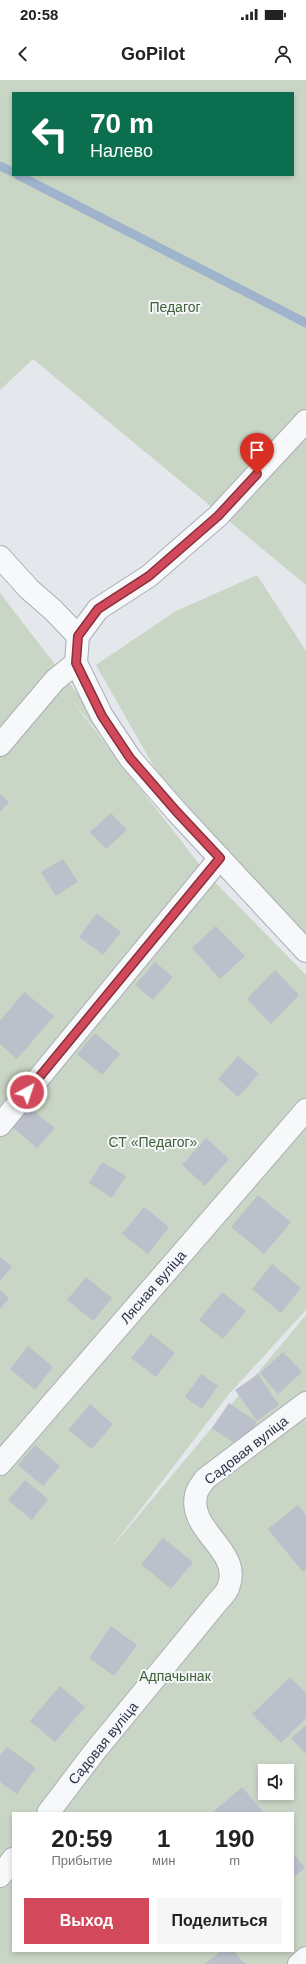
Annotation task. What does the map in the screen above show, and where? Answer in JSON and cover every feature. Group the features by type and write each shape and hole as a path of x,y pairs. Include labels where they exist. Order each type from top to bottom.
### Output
{"street":[{"path":"306,421 218,516 149,576 98,609 78,636 76,663 102,716 130,758 176,811 306,952"},
{"path":"0,557 28,589 53,610 78,636"},
{"path":"0,745 55,680 76,663"},
{"path":"0,1125 220,858"},
{"name":"Лясная вуліца","path":"0,1464 306,1110"},
{"name":"Садовая вуліца","path":"49,1812 95,1751 220,1600 229,1586 232,1574 230,1563 200,1522 196,1510 196,1494 206,1479 214,1472 306,1404"},
{"path":"0,1876 12,1860"},
{"path":"299,1964 306,1958"}],"green space":[{"name":"Педагог","path":"0,80 306,80 306,585 33,359 0,390"},
{"path":"257,575 306,651 306,955 213,870 69,697 207,874 306,975 306,1310 229,1394 108,1552 306,1315 306,1964 0,1964 0,593 211,867 96,665 176,611"}],"building":[{"path":"0,794 9,802 0,812"},
{"path":"111,813 127,830 106,849 90,832"},
{"path":"63,859 78,882 56,896 41,872"},
{"path":"97,913 121,932 103,955 79,937"},
{"path":"216,926 245,956 220,979 192,948"},
{"path":"155,962 173,977 153,1000 135,985"},
{"path":"275,970 299,995 271,1024 247,999"},
{"path":"24,992 54,1016 17,1059 0,1044 0,1021"},
{"path":"95,1033 120,1054 102,1075 77,1054"},
{"path":"238,1056 259,1074 238,1097 218,1079"},
{"path":"29,1107 55,1128 37,1148 12,1127"},
{"path":"206,1138 229,1159 205,1186 182,1165"},
{"path":"102,1162 126,1176 112,1198 89,1183"},
{"path":"258,1195 291,1222 264,1254 231,1227"},
{"path":"144,1207 169,1227 148,1254 122,1234"},
{"path":"0,1257 12,1267 0,1281"},
{"path":"272,1264 301,1288 281,1313 252,1289"},
{"path":"86,1277 112,1298 93,1321 67,1300"},
{"path":"0,1290 9,1298 0,1309"},
{"path":"222,1292 246,1311 223,1339 199,1320"},
{"path":"151,1334 175,1353 156,1377 131,1358"},
{"path":"28,1346 53,1367 35,1390 10,1369"},
{"path":"283,1352 302,1372 278,1394 260,1373"},
{"path":"201,1374 218,1386 202,1409 185,1397"},
{"path":"258,1374 279,1405 257,1421 235,1390"},
{"path":"229,1403 257,1422 240,1447 212,1428"},
{"path":"90,1404 113,1424 92,1449 68,1430"},
{"path":"35,1445 60,1466 43,1486 18,1465"},
{"path":"25,1480 48,1499 32,1520 8,1500"},
{"path":"298,1505 306,1515 306,1569 303,1572 268,1529"},
{"path":"163,1538 193,1562 171,1589 141,1564"},
{"path":"111,1626 137,1645 114,1676 89,1658"},
{"path":"290,1677 306,1693 306,1718 281,1743 252,1714"},
{"path":"60,1686 85,1707 55,1742 30,1721"},
{"path":"306,1725 306,1754 291,1738"},
{"path":"7,1747 36,1768 17,1794 0,1782 0,1755"},
{"path":"242,1787 263,1812 215,1812 214,1811"},
{"path":"294,1854 305,1868 294,1877"},
{"path":"220,1952 235,1952 245,1964 205,1964"}],"waterway":[{"path":"0,166 12,172"},
{"path":"20,176 306,323"}],"route":[{"path":"27,1092 220,858 176,811 130,758 102,716 76,663 78,636 98,609 149,576 218,516 257,474"}],"park label":[{"name":"СТ «Педагог»","path":"153,1142"},
{"name":"Адпачынак","path":"175,1676"}]}
